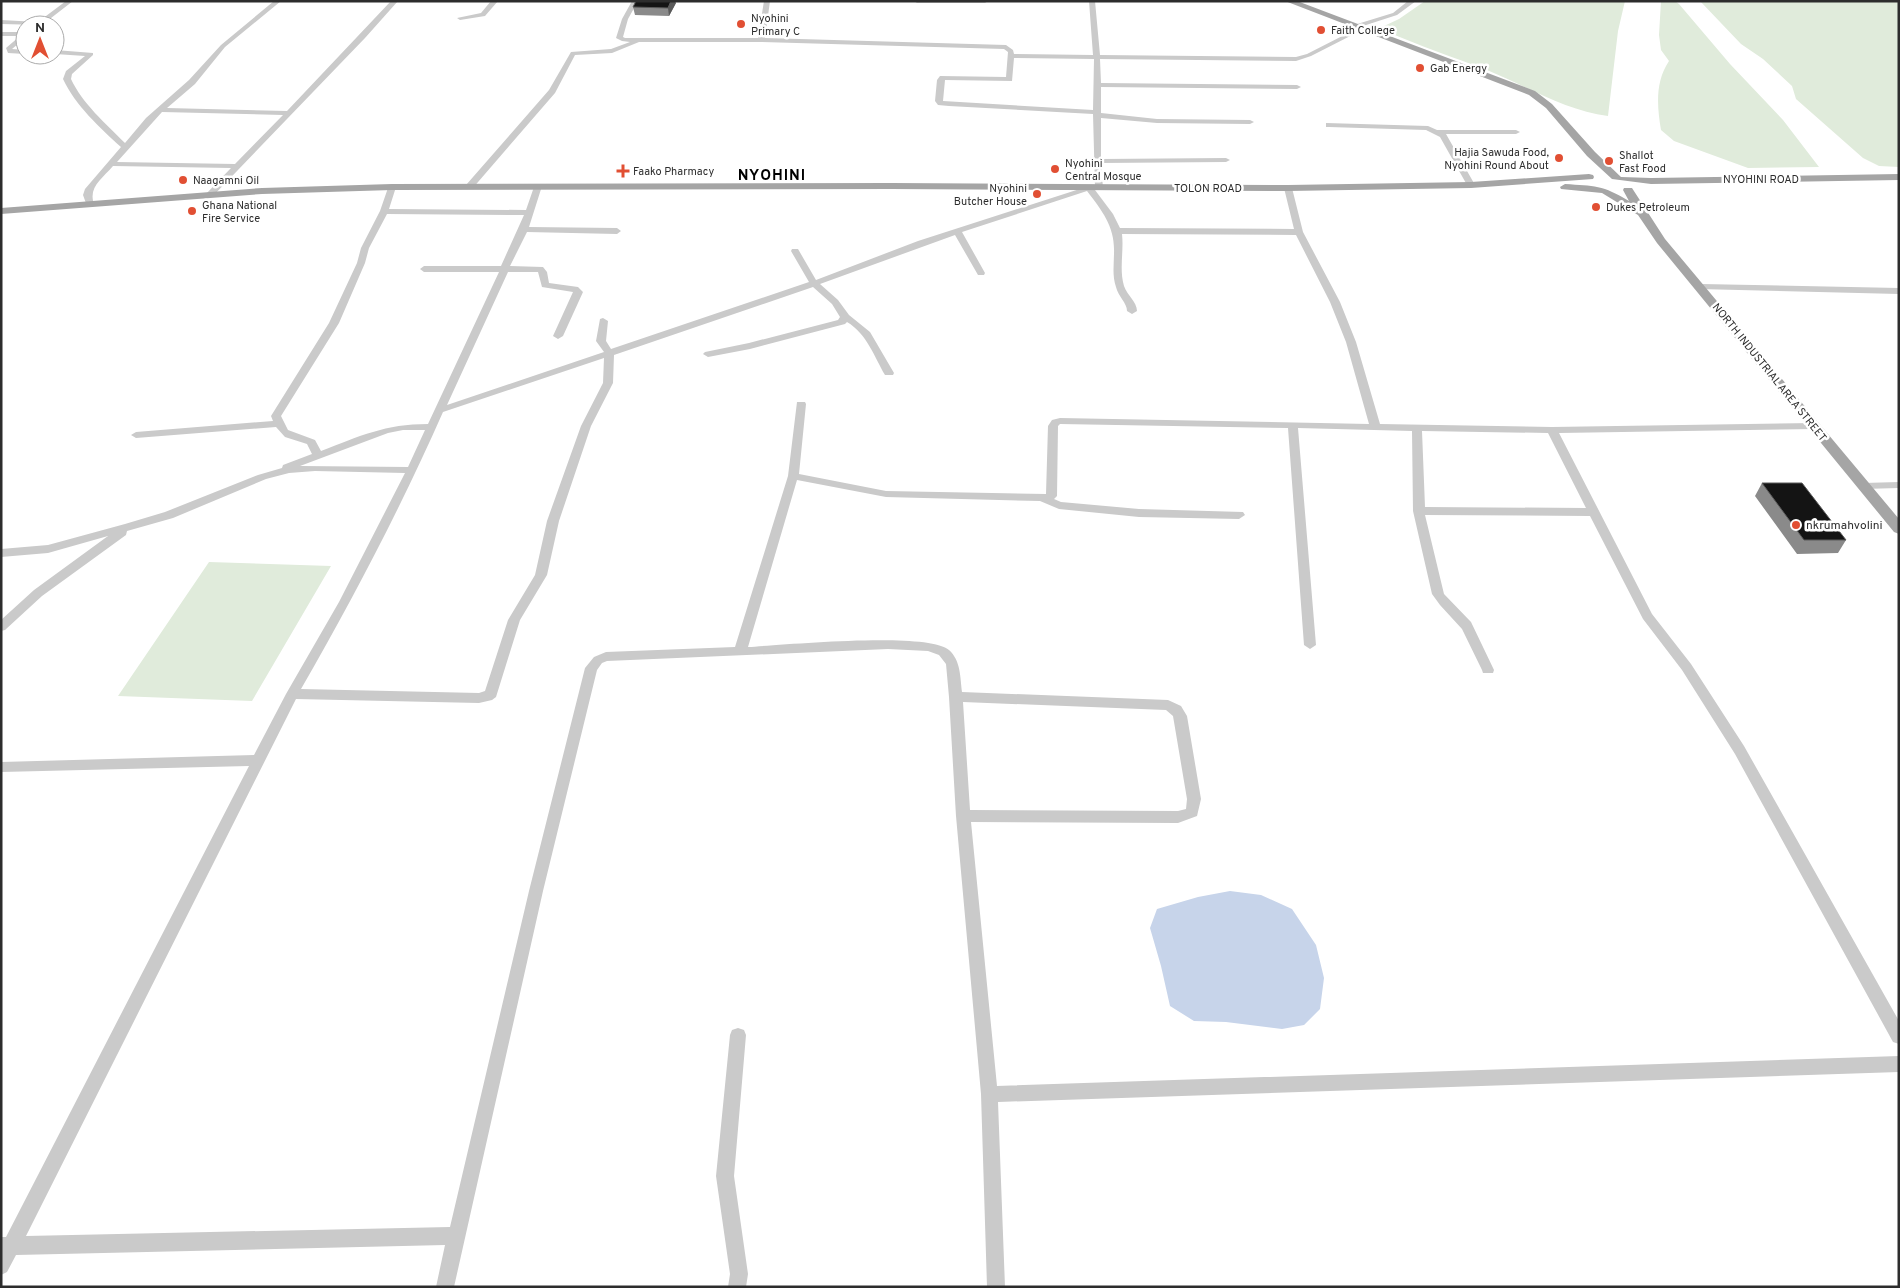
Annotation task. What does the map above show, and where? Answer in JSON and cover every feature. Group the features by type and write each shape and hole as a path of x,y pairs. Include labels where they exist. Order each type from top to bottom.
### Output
{"main road":[{"name":"NORTH INDUSTRIAL AREA STREET","path":"1289,1 1532,94 1550,106 1591,154 1624,183 1661,241 1701,287 1899,529"},
{"path":"1591,154 1594,166 1588,182 1590,185 1604,191"},
{"path":"1604,174 1624,183 1619,193 1562,187 1486,187 1471,184 1558,181 1604,174"},
{"name":"NYOHINI ROAD","path":"1624,183 1899,177"},
{"name":"NYOHINI ROAD","path":"1624,183 1653,185 1899,185"},
{"name":"TOLON ROAD","path":"1,211 209,195 392,187 945,186 1288,188 1471,184"},
{"name":"NORTH INDUSTRIAL AREA STREET","path":"1604,191 1642,214"}],"street":[{"path":"52,15 70,1"},
{"path":"90,204 87,195 88,191 125,147 160,110 192,82 223,46 278,1"},
{"path":"209,195 290,113 395,1"},
{"path":"460,18 483,15 495,1"},
{"path":"635,1 625,19 619,38 638,41 761,40 1006,47 1010,49 1008,79 943,78 939,100 941,103 1097,114 1157,121 1250,122"},
{"path":"761,40 767,1"},
{"path":"917,1 985,1"},
{"path":"1092,1 1097,58 1097,162 1094,188 1116,231 1118,286 1125,300 1132,306 1132,311"},
{"path":"1011,56 1296,58 1309,55 1359,27 1395,14 1413,1"},
{"path":"1,22 15,23"},
{"path":"1,34 15,34"},
{"path":"469,187 552,91 573,53 612,51 638,41"},
{"path":"15,43 8,50 15,52"},
{"path":"65,53 91,54 69,73 67,79 72,90 105,128 125,147"},
{"path":"1097,85 1297,88"},
{"path":"160,110 290,113"},
{"path":"1328,126 1419,126 1437,132 1443,136 1471,184"},
{"path":"1437,132 1516,132"},
{"path":"1097,162 1226,160"},
{"path":"110,164 239,166"},
{"path":"1,1266 6,1245 260,760 292,694 345,602 412,470 430,427 524,229 538,186"},
{"path":"316,454 311,442 287,434 279,428 276,416 334,323 361,263 365,248 384,211 392,187"},
{"path":"439,410 850,271 921,243 1094,188"},
{"path":"1288,188 1299,232 1335,302 1348,334 1376,428"},
{"path":"384,211 530,212"},
{"path":"524,229 617,231"},
{"path":"957,231 976,262 980,273"},
{"path":"1116,231 1299,232"},
{"path":"795,251 802,266 814,283 842,309 845,317 856,322 876,346 889,373"},
{"path":"424,269 540,269 543,272 545,285 575,289 578,292 558,336"},
{"path":"1701,287 1899,291"},
{"path":"708,354 750,346 842,322 845,317"},
{"path":"292,694 479,698 487,697 491,694 514,620 541,574 553,522 586,426 608,383 610,353 601,341 603,321"},
{"path":"740,652 793,476 801,404"},
{"path":"1044,500 1051,496 1053,426 1056,422 1552,430 1815,426"},
{"path":"136,436 278,424"},
{"path":"1293,426 1310,645"},
{"path":"1,553 48,549 169,515 316,454 386,430 403,427 430,427"},
{"path":"1417,428 1419,511 1438,594 1445,605 1462,620 1488,670"},
{"path":"1552,430 1647,616 1663,634 1723,723 1765,794 1899,1037"},
{"path":"262,477 289,470 315,468 412,470"},
{"path":"793,476 886,494 1044,500 1059,505 1139,513 1238,515"},
{"path":"1863,486 1899,485"},
{"path":"1419,511 1594,512"},
{"path":"1,626 38,593 128,527"},
{"path":"445,1287 536,891 591,668 598,660 606,657 888,645 929,647 942,652 952,663 956,697 963,816 989,1094 996,1287"},
{"path":"956,697 1168,705 1176,709 1180,716 1194,799 1192,812 1178,817 963,816"},
{"path":"1,767 260,760"},
{"path":"737,1287 739,1274 725,1176 738,1035"},
{"path":"989,1094 1899,1064"},
{"path":"6,1245 456,1236"}],"green space":[{"path":"1425,1 1625,1 1618,31 1608,116 1577,109 1546,97 1487,70 1423,47 1386,31 1382,27 1399,19"},
{"path":"1661,1 1675,1 1679,4 1730,64 1783,120 1819,167 1748,168 1674,141 1661,130 1658,94 1661,77 1669,61 1661,50 1659,35"},
{"path":"1700,1 1899,1 1899,167 1879,166 1863,158 1796,99 1792,86 1763,59 1741,44"},
{"path":"209,562 331,566 252,701 118,696"}],"water":[{"path":"1230,891 1261,895 1292,909 1316,945 1324,978 1320,1009 1304,1025 1282,1029 1226,1022 1194,1021 1170,1006 1150,928 1157,909 1198,897"}],"building":[{"path":"636,1 671,1 668,8 633,7"},
{"path":"1762,483 1802,483 1846,540 1804,540"}],"place":[{"name":"Nyohini Primary C","path":"741,24"},
{"name":"Faith College","path":"1321,30"},
{"name":"Gab Energy","path":"1420,68"},
{"name":"Hajia Sawuda Food, Nyohini Round About","path":"1559,158"},
{"name":"Shallot Fast Food","path":"1609,161"},
{"name":"Nyohini Central Mosque","path":"1055,169"},
{"name":"Faako Pharmacy","path":"623,171"},
{"name":"Naagamni Oil","path":"183,180"},
{"name":"Nyohini Butcher House","path":"1037,194"},
{"name":"Dukes Petroleum","path":"1596,207"},
{"name":"Ghana National Fire Service","path":"192,211"},
{"name":"nkrumahvolini","path":"1796,525"}],"district":[{"name":"NYOHINI","path":"772,175"}]}
